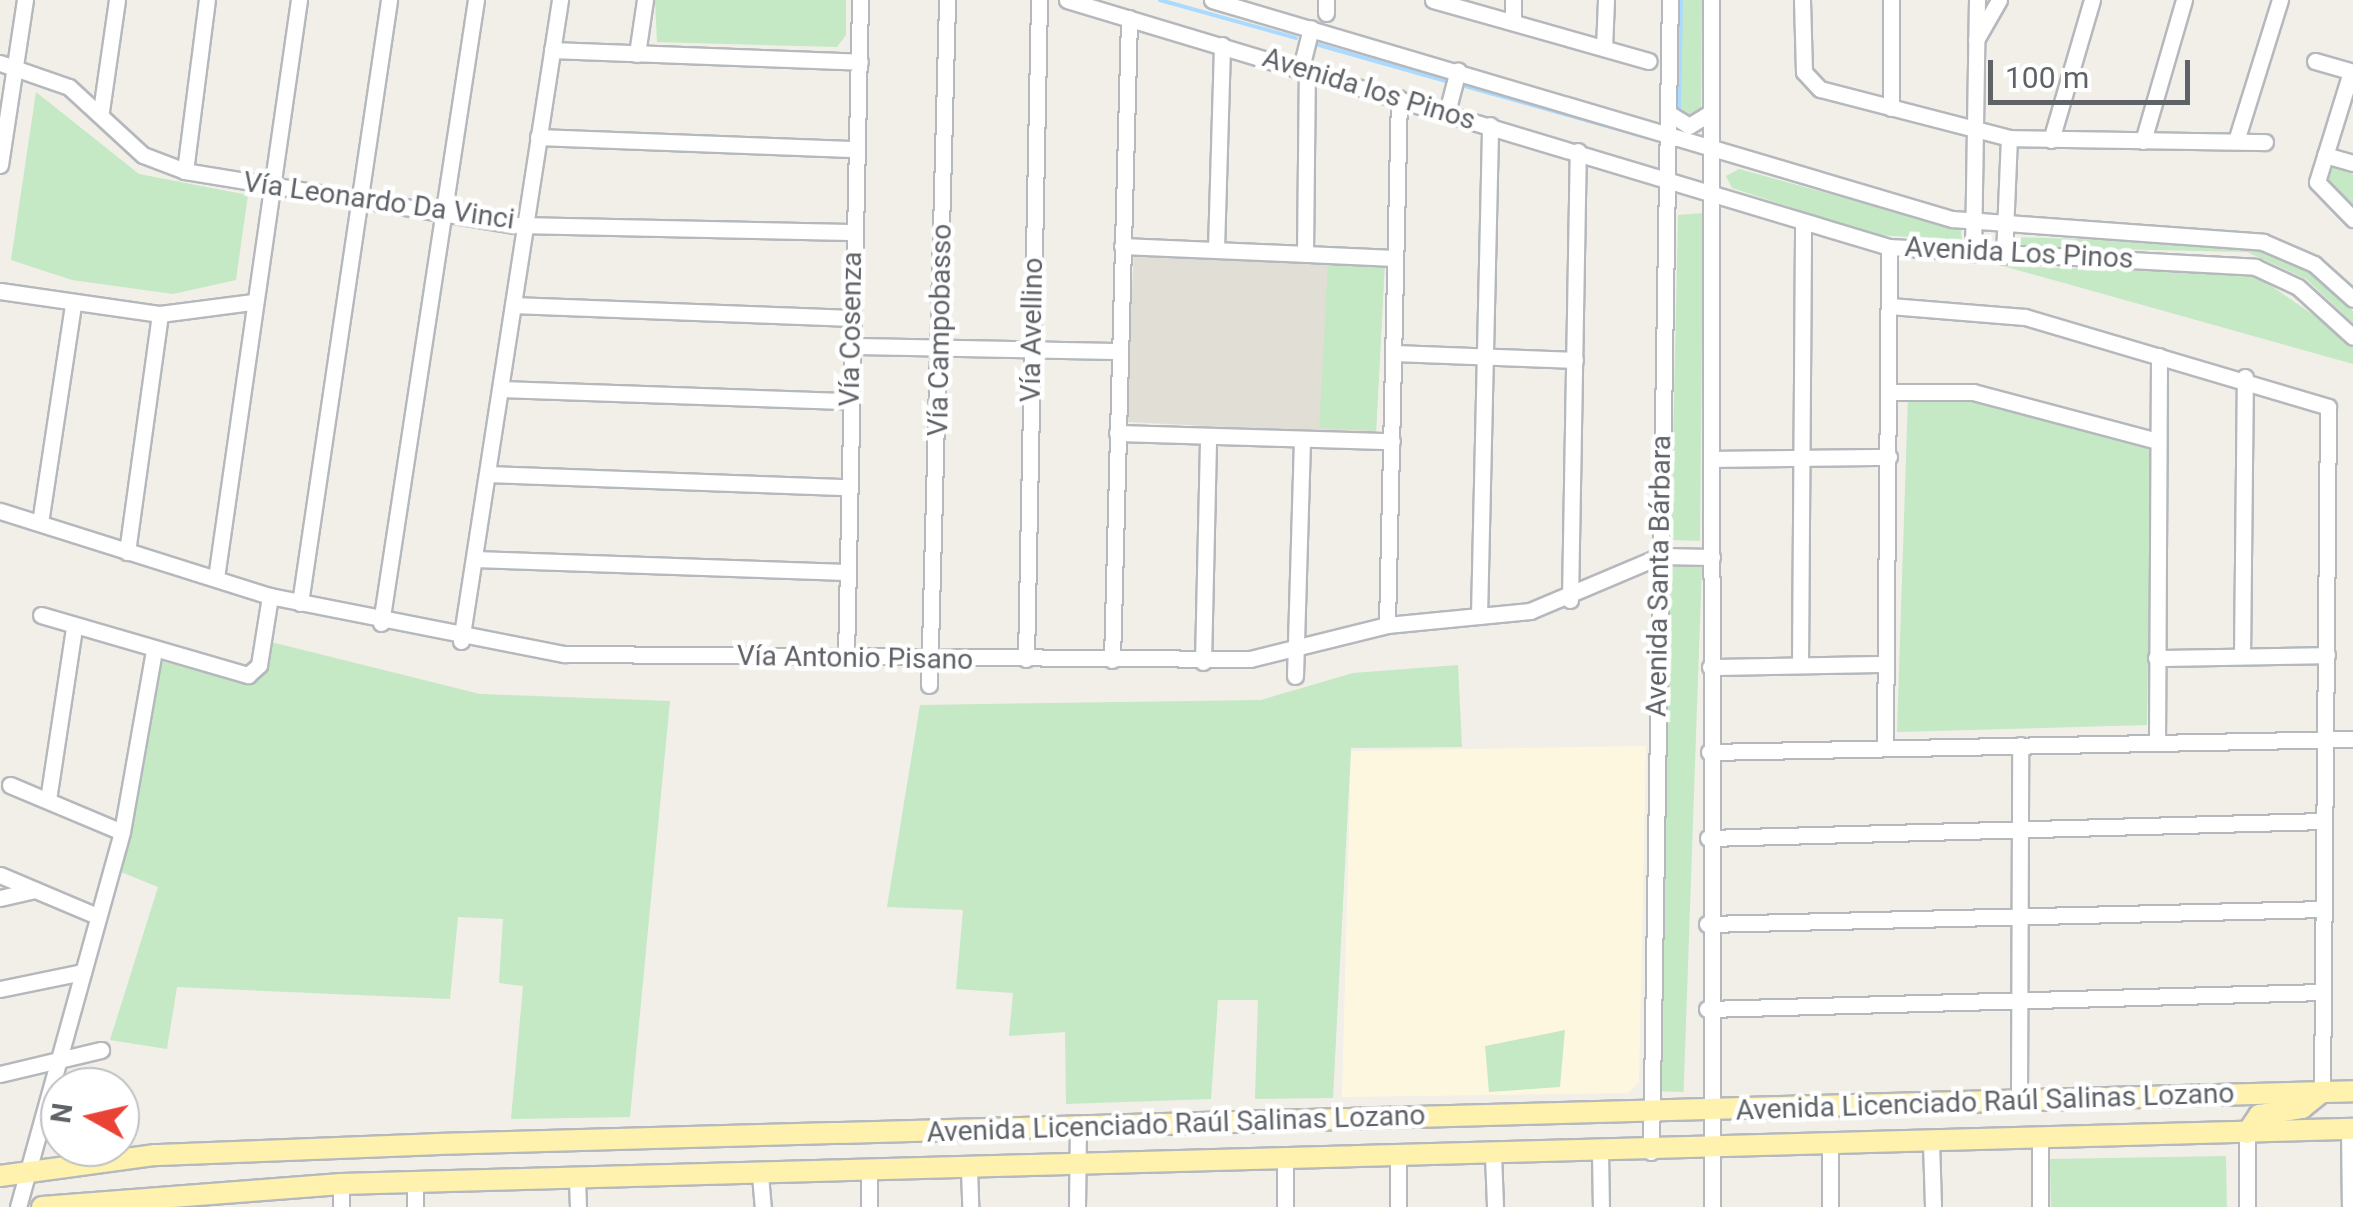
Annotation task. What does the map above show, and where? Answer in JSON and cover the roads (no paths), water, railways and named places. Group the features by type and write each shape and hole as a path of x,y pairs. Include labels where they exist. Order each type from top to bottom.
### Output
{"main road":[{"name":"Avenida Licenciado Raúl Salinas Lozano","path":"0,1176 156,1155 1078,1124 1710,1111 2353,1091"},
{"path":"2247,1133 2258,1114 2302,1108 2322,1092"},
{"name":"Avenida Licenciado Raúl Salinas Lozano","path":"42,1207 262,1197 341,1184 1398,1155 1711,1151 2351,1129"}],"street":[{"path":"0,165 7,64 25,0"},
{"path":"101,111 118,0"},
{"path":"185,171 207,0"},
{"path":"216,578 299,0"},
{"path":"300,603 389,0"},
{"path":"382,623 476,0"},
{"path":"461,641 560,0"},
{"path":"637,54 646,0"},
{"name":"Vía Cosenza","path":"846,658 860,0"},
{"name":"Vía Campobasso","path":"929,685 947,0"},
{"name":"Vía Avellino","path":"1026,659 1039,0"},
{"name":"Avenida los Pinos","path":"1067,0 1670,179"},
{"name":"Avenida los Pinos","path":"1212,0 1670,132 1711,148"},
{"path":"1433,0 1649,61"},
{"path":"1513,0 1513,22"},
{"path":"1604,48 1606,0"},
{"name":"Avenida Santa Bárbara","path":"1651,1152 1670,0"},
{"name":"Avenida Santa Bárbara","path":"1712,0 1714,459 1707,924 1712,1207"},
{"path":"1802,0 1804,72 1820,88 2008,138 2266,142"},
{"path":"1891,0 1891,108"},
{"path":"1973,254 1977,0"},
{"path":"1976,40 1998,0"},
{"path":"2050,140 2092,0"},
{"path":"2143,141 2184,0"},
{"path":"2236,141 2280,0"},
{"path":"1112,660 1129,18"},
{"path":"1305,254 1304,68 1311,28"},
{"path":"1216,249 1222,46"},
{"path":"552,50 860,62"},
{"path":"2315,62 2352,72 2324,154 2318,189 2353,219"},
{"name":"Vía Leonardo Da Vinci","path":"7,64 101,111 142,154 185,171 445,215 525,224 854,232"},
{"path":"1447,112 1458,70"},
{"path":"1387,626 1400,98"},
{"path":"1670,114 1689,126 1710,113"},
{"path":"1480,616 1490,126"},
{"path":"538,137 856,149"},
{"path":"2004,256 2008,138"},
{"name":"Avenida Los Pinos","path":"1711,148 1974,224 2258,241 2314,264 2353,299"},
{"path":"1570,600 1578,151"},
{"path":"2324,154 2353,163"},
{"name":"Avenida Los Pinos","path":"1670,179 1889,247 2255,267 2298,287 2353,337"},
{"path":"1800,665 1802,222"},
{"path":"1122,246 1395,258"},
{"path":"1884,748 1889,247"},
{"path":"0,291 73,306 160,314 254,302"},
{"path":"513,305 852,318"},
{"path":"40,523 73,306"},
{"path":"1890,306 1996,311 2322,400 2332,442 2322,1092"},
{"path":"128,552 160,314"},
{"path":"852,346 1120,352"},
{"path":"1394,353 1575,360"},
{"path":"2157,744 2159,356"},
{"path":"2242,656 2245,377"},
{"path":"501,389 850,400"},
{"path":"1890,392 1973,392 2158,442"},
{"path":"1117,433 1392,441"},
{"path":"1204,662 1208,436"},
{"path":"1295,676 1302,440"},
{"path":"1714,459 1888,457"},
{"path":"488,474 847,487"},
{"name":"Vía Antonio Pisano","path":"0,511 270,596 461,641 564,654 1204,662 1387,626 1480,616 1570,600 1660,556 1712,557"},
{"path":"475,559 846,572"},
{"path":"42,615 154,651 254,672 270,596"},
{"path":"48,800 74,628"},
{"path":"18,1207 122,832 154,651"},
{"path":"2156,658 2327,655"},
{"path":"1710,667 1884,664"},
{"path":"1709,752 2353,739"},
{"path":"2019,1101 2020,745"},
{"path":"10,785 122,832"},
{"path":"1708,838 2324,821"},
{"path":"0,875 98,916"},
{"path":"0,898 35,890"},
{"path":"1707,924 2324,910"},
{"path":"0,990 83,972"},
{"path":"1707,1010 2322,992"},
{"path":"0,1074 101,1050"},
{"path":"1077,1207 1078,1124"},
{"path":"2350,1207 2351,1129"},
{"path":"2247,1133 2247,1207"},
{"path":"2040,1138 2040,1207"},
{"path":"1932,1142 1933,1207"},
{"path":"1830,1144 1830,1207"},
{"path":"1600,1152 1601,1207"},
{"path":"1493,1154 1494,1207"},
{"path":"1398,1155 1398,1207"},
{"path":"1285,1159 1285,1207"},
{"path":"970,1169 970,1207"},
{"path":"869,1172 869,1207"},
{"path":"760,1175 764,1207"},
{"path":"578,1178 578,1207"},
{"path":"415,1207 416,1182"},
{"path":"341,1184 342,1207"}],"waterway":[{"path":"1160,0 1296,38"},
{"path":"1679,114 1681,0"},
{"path":"1319,45 1445,81"},
{"path":"1465,86 1650,138"}]}
